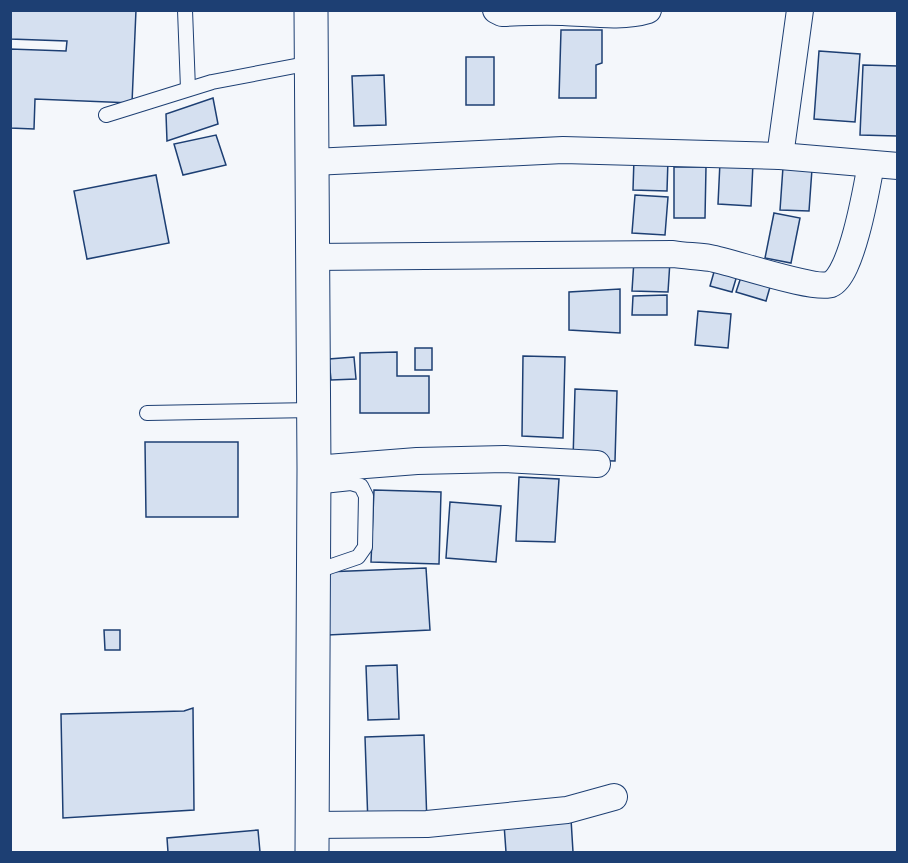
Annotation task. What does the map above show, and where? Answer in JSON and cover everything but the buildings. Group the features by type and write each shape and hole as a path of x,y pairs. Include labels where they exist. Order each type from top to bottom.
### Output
{"main road":[{"path":"311,10 314,410 312,839"}],"street":[{"path":"496,10 502,13 609,14 637,13 648,10"},
{"path":"780,156 800,10"},
{"path":"313,162 563,150 780,156 897,165"},
{"path":"312,257 673,254 710,258 810,285 831,285 839,278 846,264 860,221 871,164"},
{"path":"314,478 439,460 506,459 597,464"},
{"path":"312,839 427,824 567,810 614,797"}],"lane":[{"path":"185,10 188,89"},
{"path":"106,115 212,82 311,63"},
{"path":"147,413 314,410"},
{"path":"314,478 361,486 366,496 364,550 358,557 314,572"}]}
